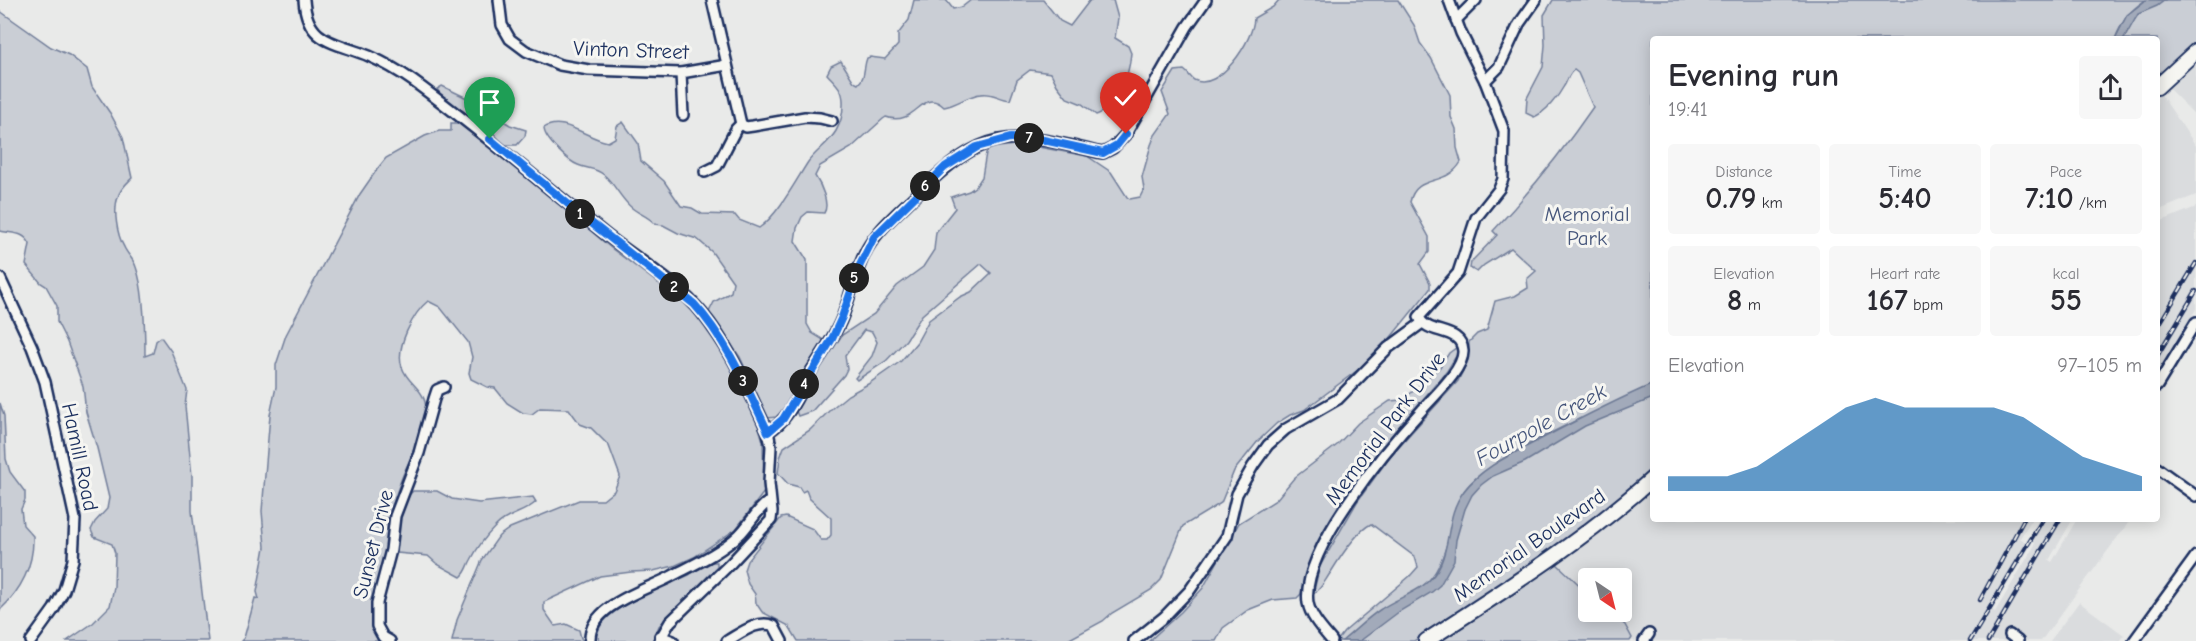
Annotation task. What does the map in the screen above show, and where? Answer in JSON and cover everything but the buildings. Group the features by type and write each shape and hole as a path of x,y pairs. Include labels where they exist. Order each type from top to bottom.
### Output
{"street":[{"path":"304,0 308,22 320,38 371,57 407,77 508,154 694,304 726,348 768,432 771,446 772,516 768,524 724,570 675,617 659,639 673,641"},
{"name":"Vinton Street","path":"499,0 502,25 510,39 526,51 560,65 590,70 681,73 727,65"},
{"path":"712,0 741,124 746,127 813,117 832,121"},
{"path":"768,432 783,419 832,339 863,256 882,228 945,167 967,152 987,143 1020,137 1051,141 1103,153 1113,148 1131,127 1187,27 1206,0"},
{"name":"Memorial Park Drive","path":"1332,641 1318,623 1309,606 1309,584 1318,558 1328,536 1372,469 1449,380 1461,361 1462,348 1456,338 1422,323 1419,317 1420,313 1458,273 1476,218 1502,184 1505,136 1485,81 1449,0"},
{"path":"1456,20 1476,0"},
{"path":"1485,81 1499,67 1519,24 1536,0"},
{"path":"2160,84 2196,51"},
{"path":"681,73 683,115"},
{"path":"705,172 717,166 736,129 741,124"},
{"name":"Hamill Road","path":"0,278 32,347 45,382 75,519 73,560 64,590 51,615 31,641"},
{"path":"2160,381 2196,322"},
{"path":"1134,641 1184,598 1227,536 1237,494 1252,466 1268,445 1286,429 1338,399 1389,348 1422,323"},
{"name":"Sunset Drive","path":"390,641 379,632 376,626 376,611 390,556 395,516 419,453 437,390 444,387"},
{"path":"2160,470 2196,496"},
{"name":"Memorial Boulevard","path":"1426,641 1553,558 1650,481"},
{"path":"590,641 589,633 595,622 617,603 670,578 727,545 745,530 762,506 770,501"},
{"path":"2134,641 2196,556"},
{"path":"728,641 751,627 764,624 774,626 782,641"}],"shaded area":[{"path":"2196,59 2196,116 2167,87"},
{"path":"2160,93 2196,146 2196,195 2160,210"},
{"path":"2196,207 2196,309 2160,369 2160,222"},
{"path":"1650,490 1650,522 2030,522 2020,538 2027,543 1989,607 1995,612 2035,545 2032,534 2039,522 2071,522 2049,560 2052,562 2075,522 2129,522 2041,641 1630,641 1632,638 1618,622 1632,622 1632,568 1578,568 1578,584 1557,564"},
{"path":"2079,602 2124,635 2119,641 2050,641"}],"green space":[{"path":"914,0 946,0 953,9 962,7 971,0 1043,0 1060,21 1070,26 1090,0 1113,0 1118,18 1115,38 1128,46 1131,53 1125,81 1117,98 1104,111 1096,115 1082,104 1067,98 1051,73 1030,70 1017,80 1010,100 985,94 972,96 944,107 930,101 905,117 896,119 886,117 851,148 820,166 815,176 824,194 826,209 824,213 808,212 802,217 795,241 807,260 807,324 812,333 824,343 784,409 776,417 768,418 740,357 709,312 714,302 731,292 733,282 712,252 697,239 655,224 635,210 604,175 574,163 563,154 548,138 544,128 559,124 608,142 615,138 617,126 623,122 638,143 641,161 664,181 681,206 692,208 702,214 735,215 739,220 759,228 779,207 808,162 830,139 837,128 842,115 843,99 839,87 827,74 831,66 841,61 854,82 858,84 861,81 867,58 885,59 898,45 898,34 909,20"},
{"path":"1279,0 1398,0 1414,25 1420,43 1431,58 1450,95 1451,117 1456,129 1457,148 1461,162 1448,175 1418,187 1410,202 1429,237 1429,252 1420,264 1430,283 1430,289 1383,347 1359,369 1304,410 1277,423 1258,441 1234,471 1221,503 1183,526 1161,580 1151,590 1112,613 1103,621 1066,641 798,641 789,626 762,612 756,603 755,594 748,584 744,570 747,561 781,518 786,517 813,529 821,540 827,540 831,535 831,518 809,498 806,490 802,492 799,487 788,484 778,473 784,447 810,430 848,395 901,361 917,342 929,320 960,297 971,292 991,273 981,264 922,315 906,340 886,361 857,380 855,378 872,356 877,342 872,332 864,330 845,356 847,369 844,375 812,411 798,416 796,411 815,376 842,335 874,314 897,286 923,267 934,250 936,232 955,208 951,197 976,186 982,177 986,153 990,148 1022,144 1087,156 1111,172 1127,197 1130,199 1140,197 1144,189 1142,177 1151,145 1155,135 1170,114 1162,92 1175,71 1184,70 1194,80 1204,82 1214,79 1224,72 1242,50 1254,18 1273,7"},
{"name":"Memorial Park","path":"1553,0 2146,0 2127,16 2116,36 1650,36 1650,473 1606,511 1522,572 1414,641 1337,641 1344,632 1418,567 1415,557 1371,524 1354,539 1321,587 1313,594 1320,566 1357,502 1391,455 1458,381 1468,360 1469,342 1477,334 1487,330 1495,301 1515,296 1528,288 1527,279 1536,271 1511,248 1477,272 1470,268 1471,262 1497,235 1493,231 1520,202 1570,140 1593,107 1578,73 1574,70 1547,108 1534,117 1526,113 1527,98 1543,67 1544,15","holes":["1581,418 1489,473 1472,491 1434,584 1394,603 1412,594 1429,581 1446,548 1460,498 1473,480 1518,450"]},
{"path":"2158,0 2196,0 2196,42 2160,75 2160,36 2122,36 2141,11"},
{"path":"0,11 87,69 92,87 123,137 132,178 119,194 116,222 119,236 139,276 144,311 145,356 153,353 156,341 161,337 171,351 187,390 185,406 192,476 192,511 208,641 67,641 93,623 110,606 114,587 115,553 112,544 94,537 91,530 107,509 109,498 86,412 83,386 57,322 57,306 46,286 26,265 30,244 27,240 17,234 0,231"},
{"path":"442,86 469,99 510,125 526,130 525,136 517,145 504,145 488,127 443,98 437,89"},
{"path":"451,123 460,123 486,142 611,248 691,308 727,359 755,414 763,441 764,492 736,529 694,557 674,566 653,571 600,576 544,602 544,610 555,626 566,624 579,630 584,641 452,641 457,620 482,560 499,536 510,528 579,500 603,500 614,491 620,476 609,446 591,428 580,424 569,409 540,408 532,414 523,413 507,403 495,388 487,387 471,379 469,373 472,357 468,342 440,307 428,301 411,322 401,350 402,367 423,396 426,409 420,438 403,474 393,505 383,573 371,606 372,624 383,641 241,641 244,638 255,598 259,599 257,592 265,547 262,511 270,415 276,387 276,365 286,335 360,194 378,168 386,158 425,136 439,131 451,131"},
{"path":"1456,348 1458,353 1447,371 1366,466 1343,500 1317,545 1306,571 1301,594 1297,598 1273,600 1248,610 1223,628 1216,641 1149,641 1203,588 1239,523 1276,500 1294,478 1337,445 1358,423 1390,401 1401,400 1411,393 1440,367 1449,353"},
{"path":"0,403 4,416 6,459 10,472 25,492 25,500 21,509 23,525 33,536 33,547 25,577 0,610"},
{"path":"413,491 437,491 452,499 479,503 533,497 536,502 496,526 485,538 461,577 437,564 428,556 397,553 401,511"},
{"path":"709,562 717,562 717,567 659,626 653,641 599,641 600,627 616,611 640,597 689,575"},
{"path":"1557,564 1578,584 1578,622 1622,622 1632,638 1630,641 1439,641"}],"water":[{"path":"2146,0 2165,0 2138,14 2126,36 2116,36 2127,15"},
{"path":"1650,385 1650,399 1585,426 1525,462 1493,476 1481,485 1472,495 1465,509 1456,540 1454,560 1440,585 1360,641 1342,641 1381,609 1415,591 1430,580 1441,563 1455,508 1472,482 1490,467 1511,455"}],"railway":[{"path":"2160,323 2196,263"},
{"path":"2160,351 2196,291"},
{"path":"1980,600 2022,522"},
{"path":"1970,641 2041,522"},
{"path":"1988,641 2058,522"}],"route":[{"path":"490,139 623,249 675,287 694,304 726,348 768,432 776,427 790,409 832,339 863,256 874,237 945,167 967,152 999,140 1020,137 1039,139 1103,153 1117,145 1126,134"}],"water label":[{"name":"Fourpole Creek","path":"1541,425"}]}
